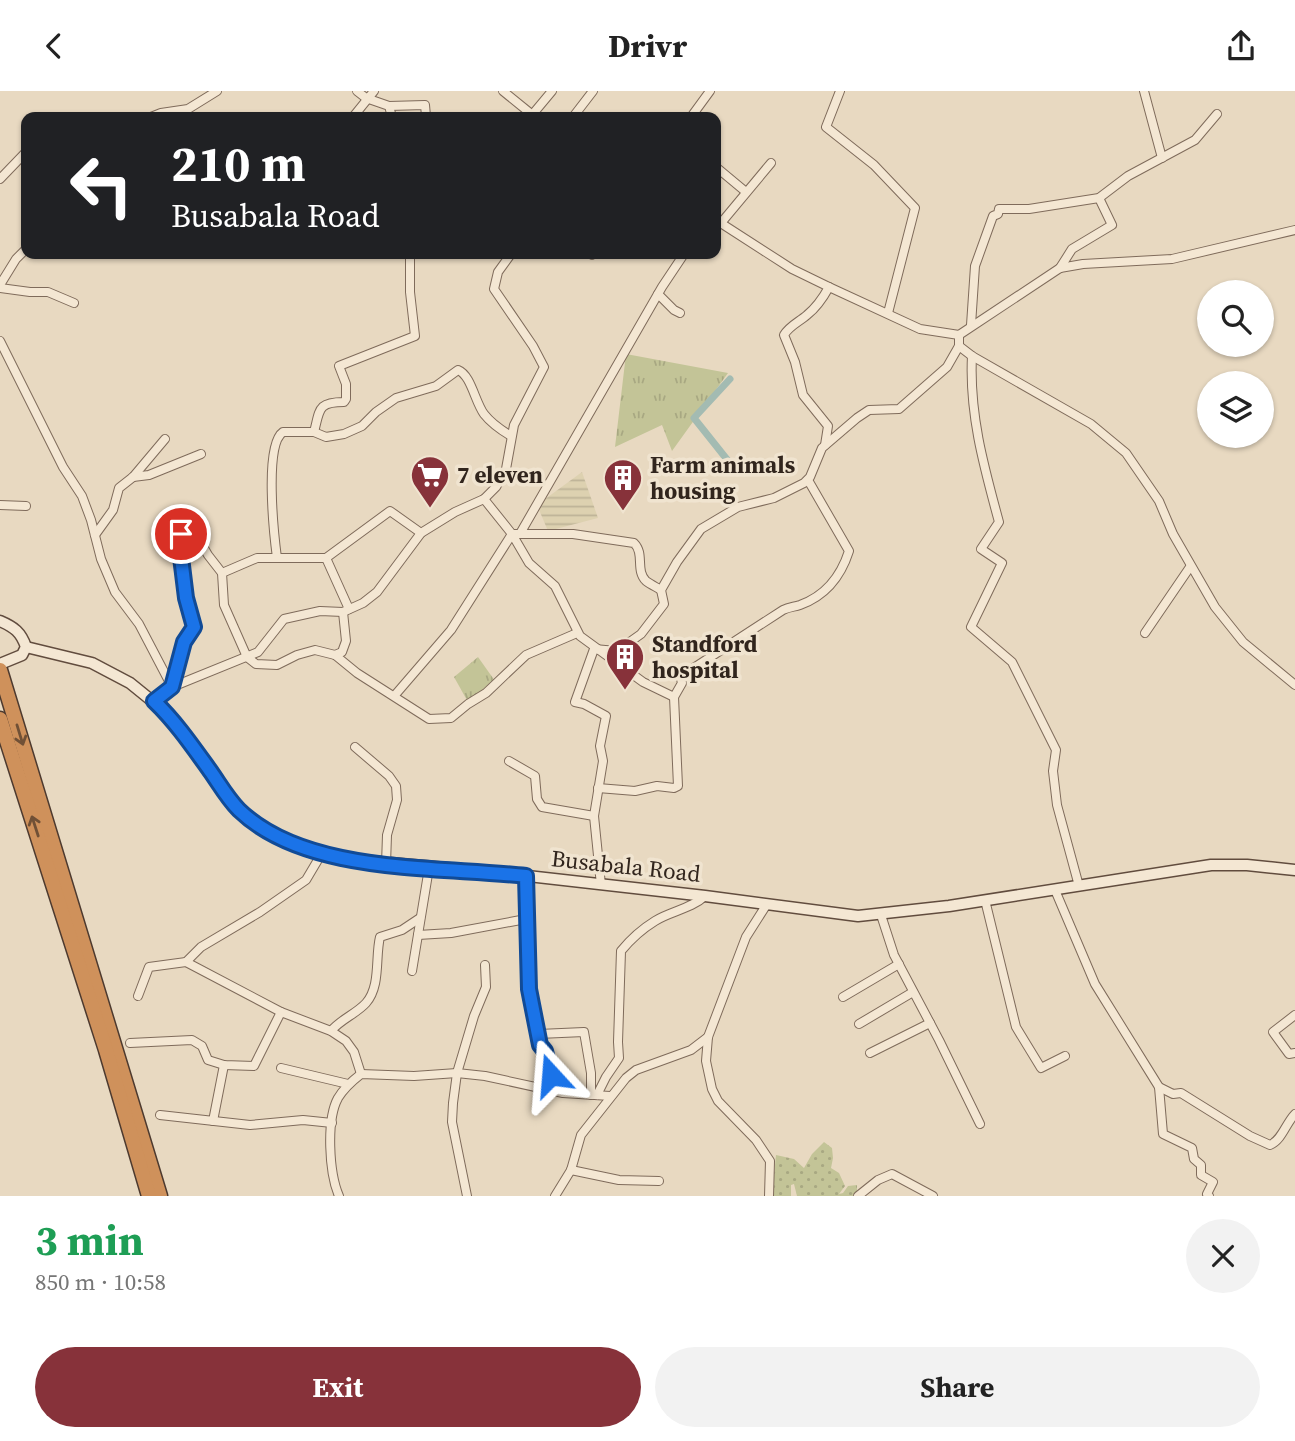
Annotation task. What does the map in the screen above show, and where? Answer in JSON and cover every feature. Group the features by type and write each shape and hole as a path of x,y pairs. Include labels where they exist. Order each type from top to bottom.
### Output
{"highway":[{"path":"0,670 160,1196"},
{"path":"0,719 106,1050 149,1196"}],"street":[{"path":"168,112 188,109 217,91"},
{"path":"357,91 366,98 389,106 425,105 426,112"},
{"path":"356,112 374,91"},
{"path":"503,91 528,112"},
{"path":"536,112 552,91"},
{"path":"577,112 593,91"},
{"path":"695,112 710,91"},
{"path":"839,91 826,127 874,165 915,208 888,313"},
{"path":"1144,91 1162,158"},
{"path":"389,106 391,112"},
{"path":"971,325 975,266 993,216 998,214 999,209 1029,209 1098,198 1122,180 1195,140 1217,114"},
{"path":"0,179 21,157"},
{"path":"721,218 771,163"},
{"path":"721,171 747,192"},
{"path":"721,223 792,269 829,287 920,329 959,335 1060,268 1072,249 1112,225 1098,198"},
{"path":"1060,268 1180,258 1295,230"},
{"path":"21,254 0,286 30,292 48,292 74,303"},
{"path":"314,432 319,409 326,403 344,402 346,399 346,384 339,366 415,336 410,292 410,259"},
{"path":"154,701 172,687 262,649 284,619 320,611 346,610 363,603 377,592 421,533 455,512 484,499 496,487 506,469 514,425 544,367 494,289 498,272 507,259"},
{"path":"395,695 451,629 517,533 681,259"},
{"path":"594,649 617,651 641,634 664,604 661,590 695,535 707,524 738,507 774,498 808,480 825,445 828,426 803,395 795,362 784,338 787,330 819,303 829,287"},
{"path":"658,294 680,313"},
{"path":"825,445 869,410 899,409 947,367 959,346 959,335"},
{"path":"0,341 64,467 82,496 101,559 115,592 139,624 172,687"},
{"path":"959,346 1091,424 1126,453 1159,501 1172,534 1215,607 1243,642 1295,685"},
{"path":"972,356 970,388 976,429 999,522 981,549 1002,563 971,627 1012,662 1056,750 1054,771 1057,804 1079,886"},
{"path":"278,558 271,509 275,441 283,432 314,432 335,437 362,426 396,398 436,386 458,370 465,373 476,401 486,416 511,436"},
{"path":"95,535 113,510 119,488 133,477 165,439"},
{"path":"133,477 149,475 201,454"},
{"path":"598,787 635,791 657,786 678,786 674,697 680,688 681,679 689,671 778,613 822,595 844,566 849,551 808,480"},
{"path":"484,499 517,533 529,563 555,586 577,633 594,649 643,682 674,697"},
{"path":"0,505 26,506"},
{"path":"222,573 252,559 326,558 390,511 421,533"},
{"path":"172,687 184,642 194,627 186,598 179,541 181,534 190,524 222,573 223,601 247,657 256,664 268,666 314,650 335,655 357,673 429,719 451,718 486,693 526,655 577,633"},
{"path":"517,533 573,534 634,543 639,549 640,571 644,579 661,590"},
{"path":"326,558 346,610 346,641 342,652 335,655"},
{"path":"1145,633 1190,567"},
{"path":"0,621 23,636 26,647 22,655 0,664"},
{"name":"Busabala Road","path":"26,647 92,663 130,683 154,701 181,730 229,799 245,815 285,841 321,853 387,864 526,876 858,916 1055,890 1211,865 1247,865 1295,870"},
{"path":"594,649 575,702 606,716 600,746 603,761 594,816 601,885"},
{"path":"355,747 389,776 396,786 397,800 387,835 387,864"},
{"path":"509,761 535,776 537,799 542,807 594,816"},
{"path":"186,962 201,947 306,880 321,853"},
{"path":"412,971 429,868"},
{"path":"526,876 529,989 538,1034 551,1075 550,1089"},
{"path":"1055,890 1095,984 1159,1087 1163,1134 1192,1148 1194,1159 1201,1165 1201,1175 1213,1182 1207,1194 1209,1196"},
{"path":"594,1095 619,1058 621,951 630,940 656,920 695,905 705,896"},
{"path":"985,900 1018,1032 1041,1068 1065,1056"},
{"path":"767,904 746,937 708,1037 707,1070 712,1090 725,1110 756,1140 770,1161 769,1196"},
{"path":"881,915 899,964 980,1124"},
{"path":"331,1031 338,1022 365,1005 370,998 374,988 380,937 397,932 420,918"},
{"path":"418,935 451,933 526,919"},
{"path":"138,996 149,967 186,962 281,1012 331,1031 346,1041 354,1052 361,1074"},
{"path":"844,997 899,964"},
{"path":"467,1196 452,1122 457,1073 486,987 485,965"},
{"path":"859,1024 913,992"},
{"path":"130,1043 196,1041 202,1046 208,1060 224,1065 250,1067 256,1065 281,1012"},
{"path":"1295,1015 1273,1032 1289,1055 1295,1053"},
{"path":"870,1053 930,1023"},
{"path":"538,1034 584,1032 594,1095"},
{"path":"555,1196 571,1170 582,1135 610,1096 636,1070 682,1055 708,1037"},
{"path":"214,1121 224,1065"},
{"path":"281,1068 348,1084"},
{"path":"339,1196 332,1173 331,1123 334,1106 348,1084 361,1074 414,1076 457,1073 571,1094 610,1096"},
{"path":"1159,1087 1173,1094 1181,1093 1250,1136 1270,1145 1277,1142 1287,1121 1295,1114"},
{"path":"160,1115 250,1125 303,1120 331,1123"},
{"path":"571,1170 619,1180 659,1181"},
{"path":"858,1196 878,1180 892,1174 933,1196"}],"shaded area":[{"path":"582,472 598,518 548,531 537,505"}],"green space":[{"path":"626,354 728,373 672,451 662,425 615,447"},
{"path":"478,657 495,681 468,702 454,677"},
{"path":"824,1142 832,1148 831,1168 839,1173 845,1186 839,1194 848,1186 857,1185 857,1194 797,1196 794,1184 791,1185 791,1196 772,1196 776,1155 794,1159 804,1168 812,1154"}],"waterway":[{"path":"730,379 694,418 733,467"}],"place":[{"name":"7 eleven","path":"430,509"},
{"name":"Farm animals housing","path":"623,512"},
{"name":"Standford hospital","path":"625,691"}],"route":[{"path":"181,534 179,541 186,598 194,627 184,642 172,687 154,701 181,730 237,808 268,832 285,841 321,853 391,865 526,876 529,989 540,1045 545,1051 551,1075"}]}
